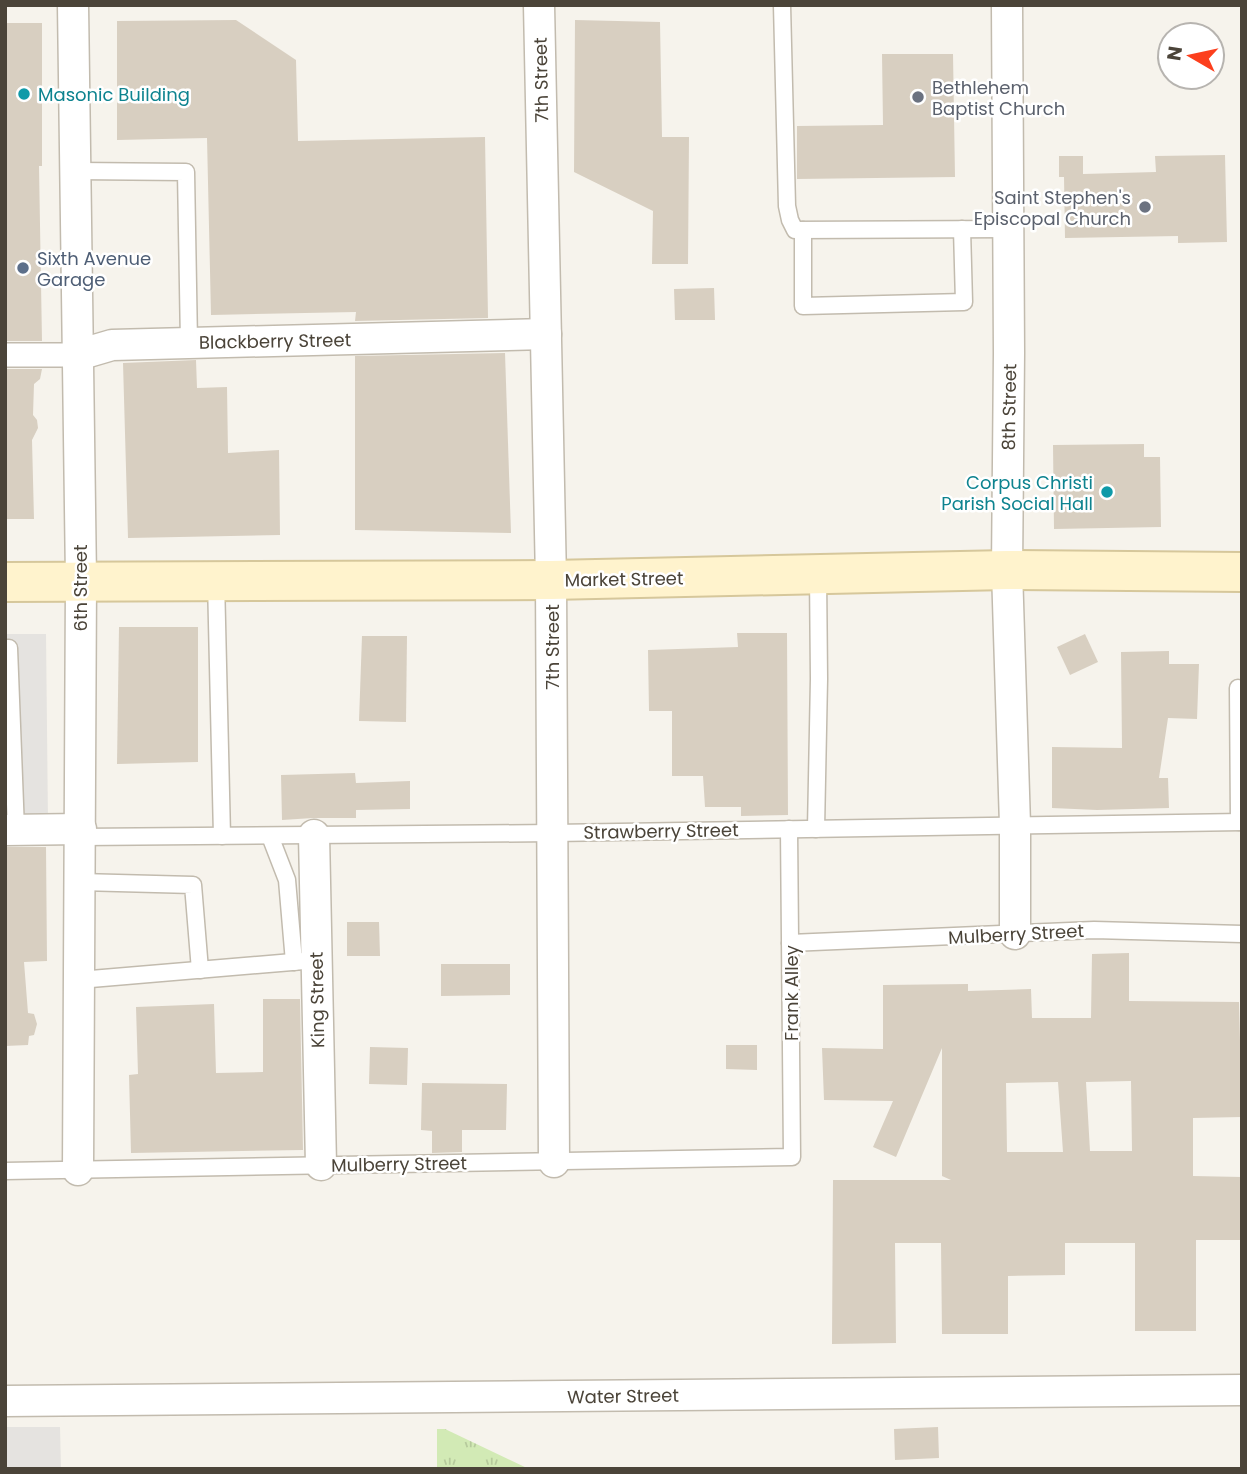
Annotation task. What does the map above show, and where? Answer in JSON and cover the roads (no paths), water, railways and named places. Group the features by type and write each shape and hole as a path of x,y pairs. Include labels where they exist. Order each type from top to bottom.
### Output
{"main road":[{"name":"Market Street","path":"5,582 551,580 1007,570 1242,572"}],"street":[{"name":"6th Street","path":"73,5 81,580 78,1170"},
{"name":"7th Street","path":"539,5 551,580 554,1162"},
{"name":"8th Street","path":"1007,5 1007,570 1016,934"},
{"name":"Blackberry Street","path":"5,355 78,355 112,345 546,334"},
{"name":"Strawberry Street","path":"11,830 80,833"},
{"name":"King Street","path":"314,835 305,961 321,1164"},
{"name":"Water Street","path":"5,1401 1242,1390"}],"lane":[{"path":"782,5 787,206 795,230 1009,229"},
{"path":"76,171 186,172 189,343"},
{"path":"803,230 803,306 964,302 962,229"},
{"path":"816,829 818,574"},
{"path":"216,580 222,836"},
{"path":"7,648 11,830"},
{"path":"1238,688 1240,822"},
{"name":"Strawberry Street","path":"80,833 270,836 1240,822"},
{"name":"Frank Alley","path":"789,829 792,1157"},
{"path":"79,981 305,961 287,880 270,836"},
{"path":"80,882 193,885 200,970"},
{"name":"Mulberry Street","path":"790,943 1094,930 1242,934"},
{"name":"Mulberry Street","path":"5,1171 792,1157"}],"place":[{"name":"Masonic Building","path":"24,94"},
{"name":"Bethlehem Baptist Church","path":"918,97"},
{"name":"Saint Stephen's Episcopal Church","path":"1145,207"},
{"name":"Sixth Avenue Garage","path":"23,268"},
{"name":"Corpus Christi Parish Social Hall","path":"1107,492"}]}
